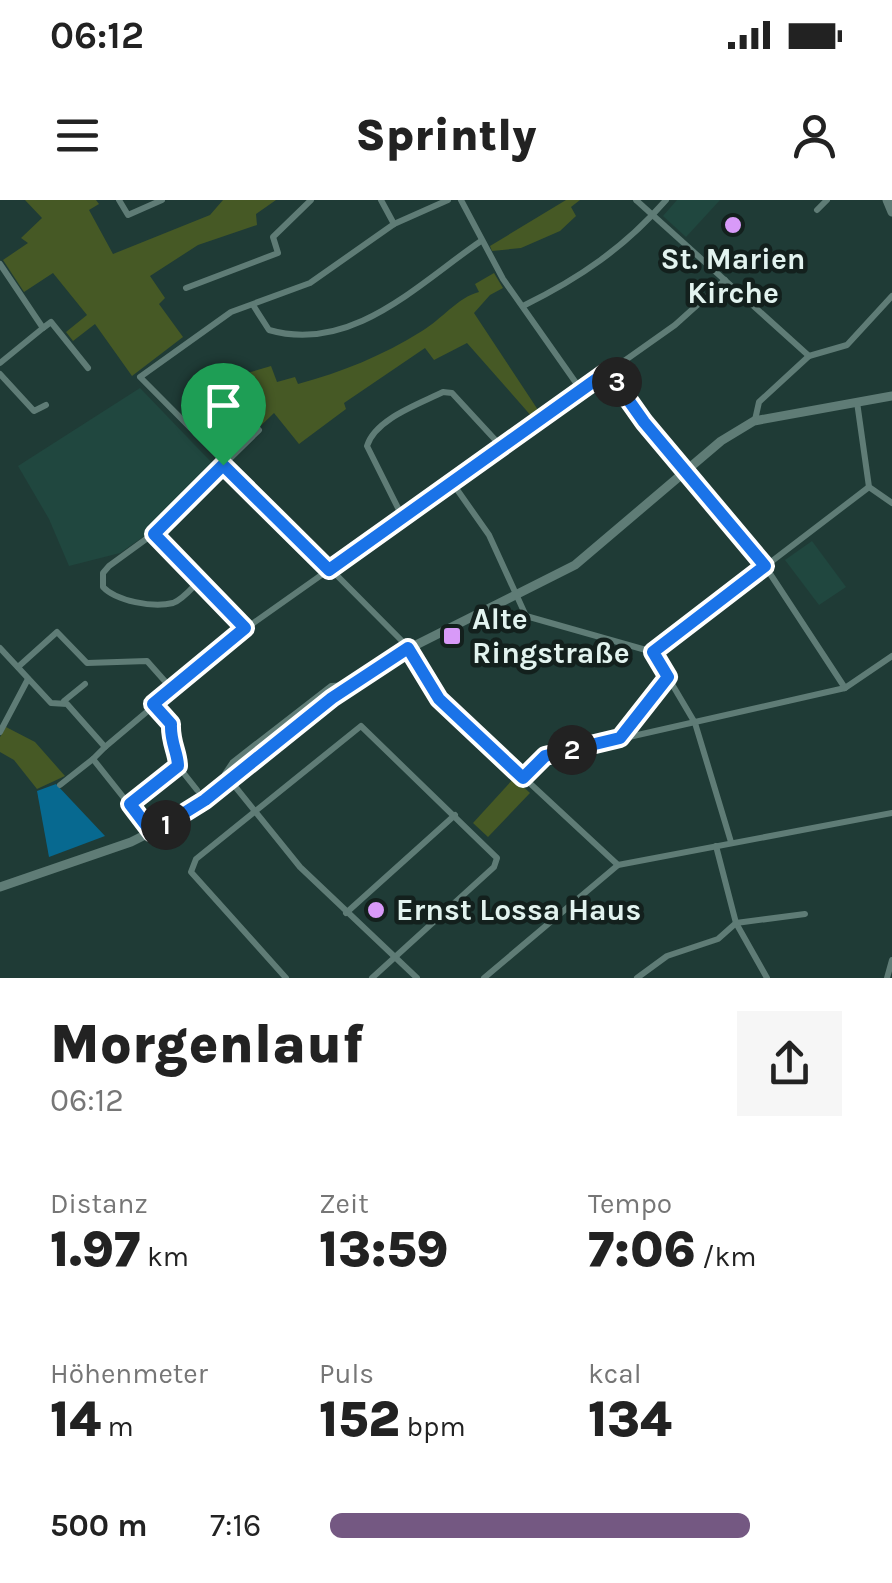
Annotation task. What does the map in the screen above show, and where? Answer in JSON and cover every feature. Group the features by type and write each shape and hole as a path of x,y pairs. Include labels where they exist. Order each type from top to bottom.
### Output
{"street":[{"path":"119,200 128,215 162,200"},
{"path":"186,288 278,254 273,237 293,223 312,200"},
{"path":"381,200 394,224"},
{"path":"448,200 394,224 334,270 205,327 140,377 408,648 439,699 618,865"},
{"path":"461,200 523,306 582,390"},
{"path":"636,200 808,356"},
{"path":"523,306 597,265 629,242 666,200"},
{"path":"817,210 827,200"},
{"path":"887,200 892,212"},
{"path":"253,305 269,330 288,335 350,325 401,300 481,240"},
{"path":"0,264 44,328"},
{"path":"60,785 245,628 704,302 725,280"},
{"path":"754,421 759,402 808,356 847,345 892,296"},
{"path":"0,363 52,322 88,368"},
{"path":"608,371 765,566 845,688"},
{"path":"1,375 34,412 46,405"},
{"path":"402,516 367,446 369,438 392,418 443,392 452,393 500,444"},
{"path":"0,887 152,833 229,780 350,686 408,648 575,565 721,441 754,421 892,396"},
{"path":"856,401 870,486 892,503"},
{"path":"198,582 176,602 167,604 119,598 103,587 103,573 154,534 259,430"},
{"path":"452,481 489,535 526,616 653,652 695,723 730,842"},
{"path":"653,652 870,486"},
{"path":"154,534 245,628"},
{"path":"18,666 58,632 86,664 147,661 171,688"},
{"path":"0,648 51,703 63,702 85,684"},
{"path":"523,778 545,756 845,688 892,656"},
{"path":"620,738 668,677"},
{"path":"0,732 28,679"},
{"path":"63,702 105,747"},
{"path":"153,704 171,724 170,746 178,766 196,790"},
{"path":"286,978 191,872 196,859 360,726 493,849 496,864 372,978"},
{"path":"93,759 152,833"},
{"path":"130,804 178,766"},
{"path":"229,780 346,913 417,978"},
{"path":"484,978 618,865 892,813"},
{"path":"346,913 456,815"},
{"path":"716,846 736,923 767,978"},
{"path":"637,978 667,956 718,939 736,923 805,914"},
{"path":"887,978 892,960"}],"shaded area":[{"path":"677,200 720,200 686,237 663,216"},
{"path":"140,388 215,466 150,532 120,553 69,566 49,519 18,466"},
{"path":"812,541 846,587 819,605 785,560"}],"green space":[{"path":"25,200 96,200 99,204 89,210 113,254 210,215 223,200 276,200 256,214 257,225 198,245 150,276 165,298 159,304 183,337 132,376 95,324 73,341 66,332 87,315 53,273 24,292 3,260 28,243 21,238 42,218"},
{"path":"566,200 580,200 571,207 576,216 560,231 521,248 492,251 490,246"},
{"path":"494,273 503,288 490,295 474,313 540,413 533,418 467,343 434,360 425,348 344,403 346,409 299,444 274,413 226,459 202,435 242,401 252,384 244,374 271,366 277,382 295,377 298,384 362,362 429,326 479,292 475,284"},
{"path":"6,727 35,742 65,776 37,789 14,760 0,752 0,737"},
{"path":"514,778 530,793 488,837 473,823"}],"water":[{"path":"56,784 105,836 49,857 37,791"}],"place":[{"name":"St. Marien Kirche","path":"733,225"},
{"name":"Alte Ringstraße","path":"452,636"},
{"name":"Ernst Lossa Haus","path":"376,910"}],"route":[{"path":"608,371 644,422 765,566 653,652 668,677 620,738 545,756 523,778 439,699 420,675 408,648 332,698 205,800 152,833 130,804 178,766 170,746 171,724 153,704 245,628 154,534 223,465 329,570 500,444 608,371"}]}
